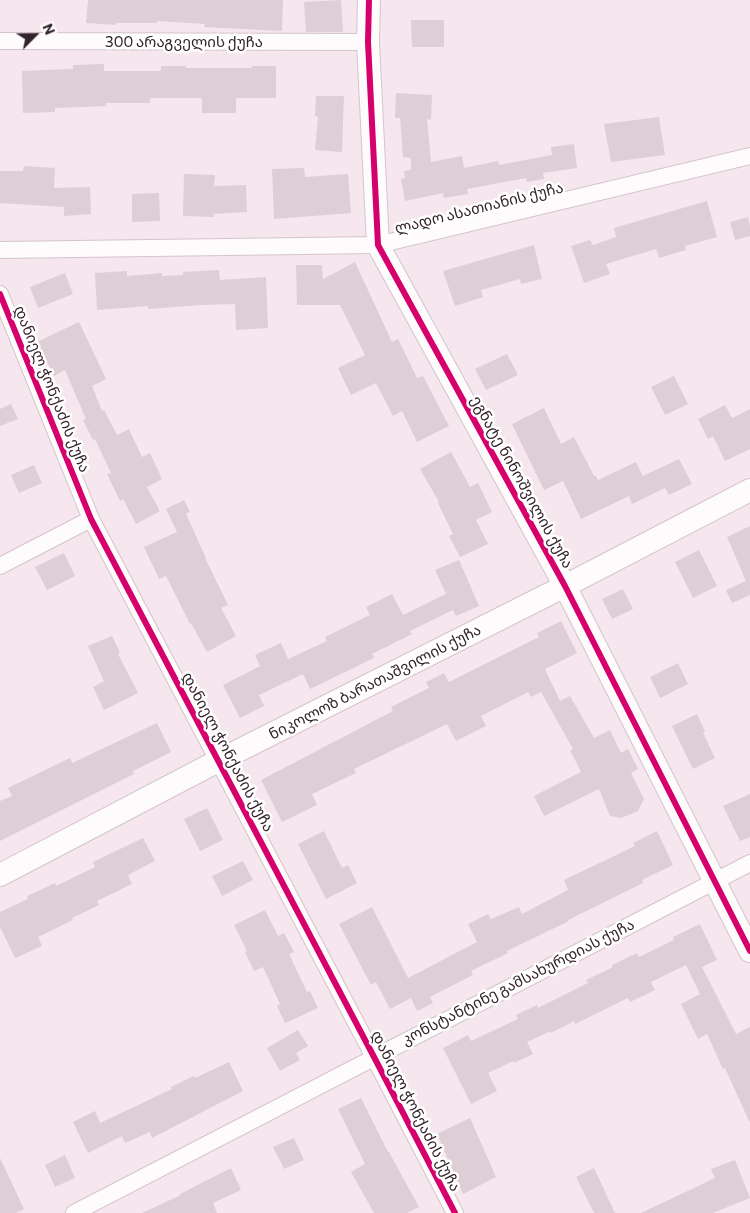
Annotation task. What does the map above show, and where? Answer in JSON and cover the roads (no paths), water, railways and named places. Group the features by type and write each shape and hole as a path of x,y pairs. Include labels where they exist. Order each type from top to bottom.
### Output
{"street":[{"name":"ეგნატე ნინოშვილის ქუჩა","path":"369,0 368,42 378,245 565,586 750,952"},
{"name":"300 არაგველის ქუჩა","path":"0,41 368,42"},
{"name":"ლადო ასათიანის ქუჩა","path":"0,250 378,245 750,156"},
{"name":"დანიელ ჭონქაძის ქუჩა","path":"0,294 92,519 454,1213"},
{"name":"ნიკოლოზ ბარათაშვილის ქუჩა","path":"0,875 218,761 565,586 750,490"},
{"path":"0,566 92,519"},
{"name":"კონსტანტინე გამსახურდიას ქუჩა","path":"74,1213 750,863"}]}
